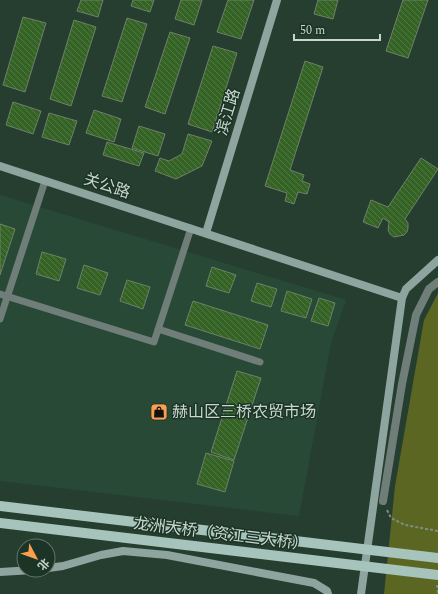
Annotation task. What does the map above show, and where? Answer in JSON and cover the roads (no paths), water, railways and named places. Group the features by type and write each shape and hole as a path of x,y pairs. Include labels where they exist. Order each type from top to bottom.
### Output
{"main road":[{"name":"龙洲大桥（资江三大桥）","path":"0,506 438,558"},
{"name":"龙洲大桥（资江三大桥）","path":"0,523 438,575"}],"street":[{"name":"滨江路","path":"206,233 277,0"},
{"name":"关公路","path":"0,166 402,298"},
{"path":"361,594 402,298 406,289 438,260"},
{"path":"382,501 402,384 416,315 429,289 438,282"},
{"path":"56,567 123,551 167,555 314,582 327,591 328,594"},
{"path":"0,572 16,571"}],"lane":[{"path":"0,319 3,295 44,181"},
{"path":"3,295 154,342 191,228"},
{"path":"158,329 260,362"}],"place":[{"name":"赫山区三桥农贸市场","path":"159,412"}]}
